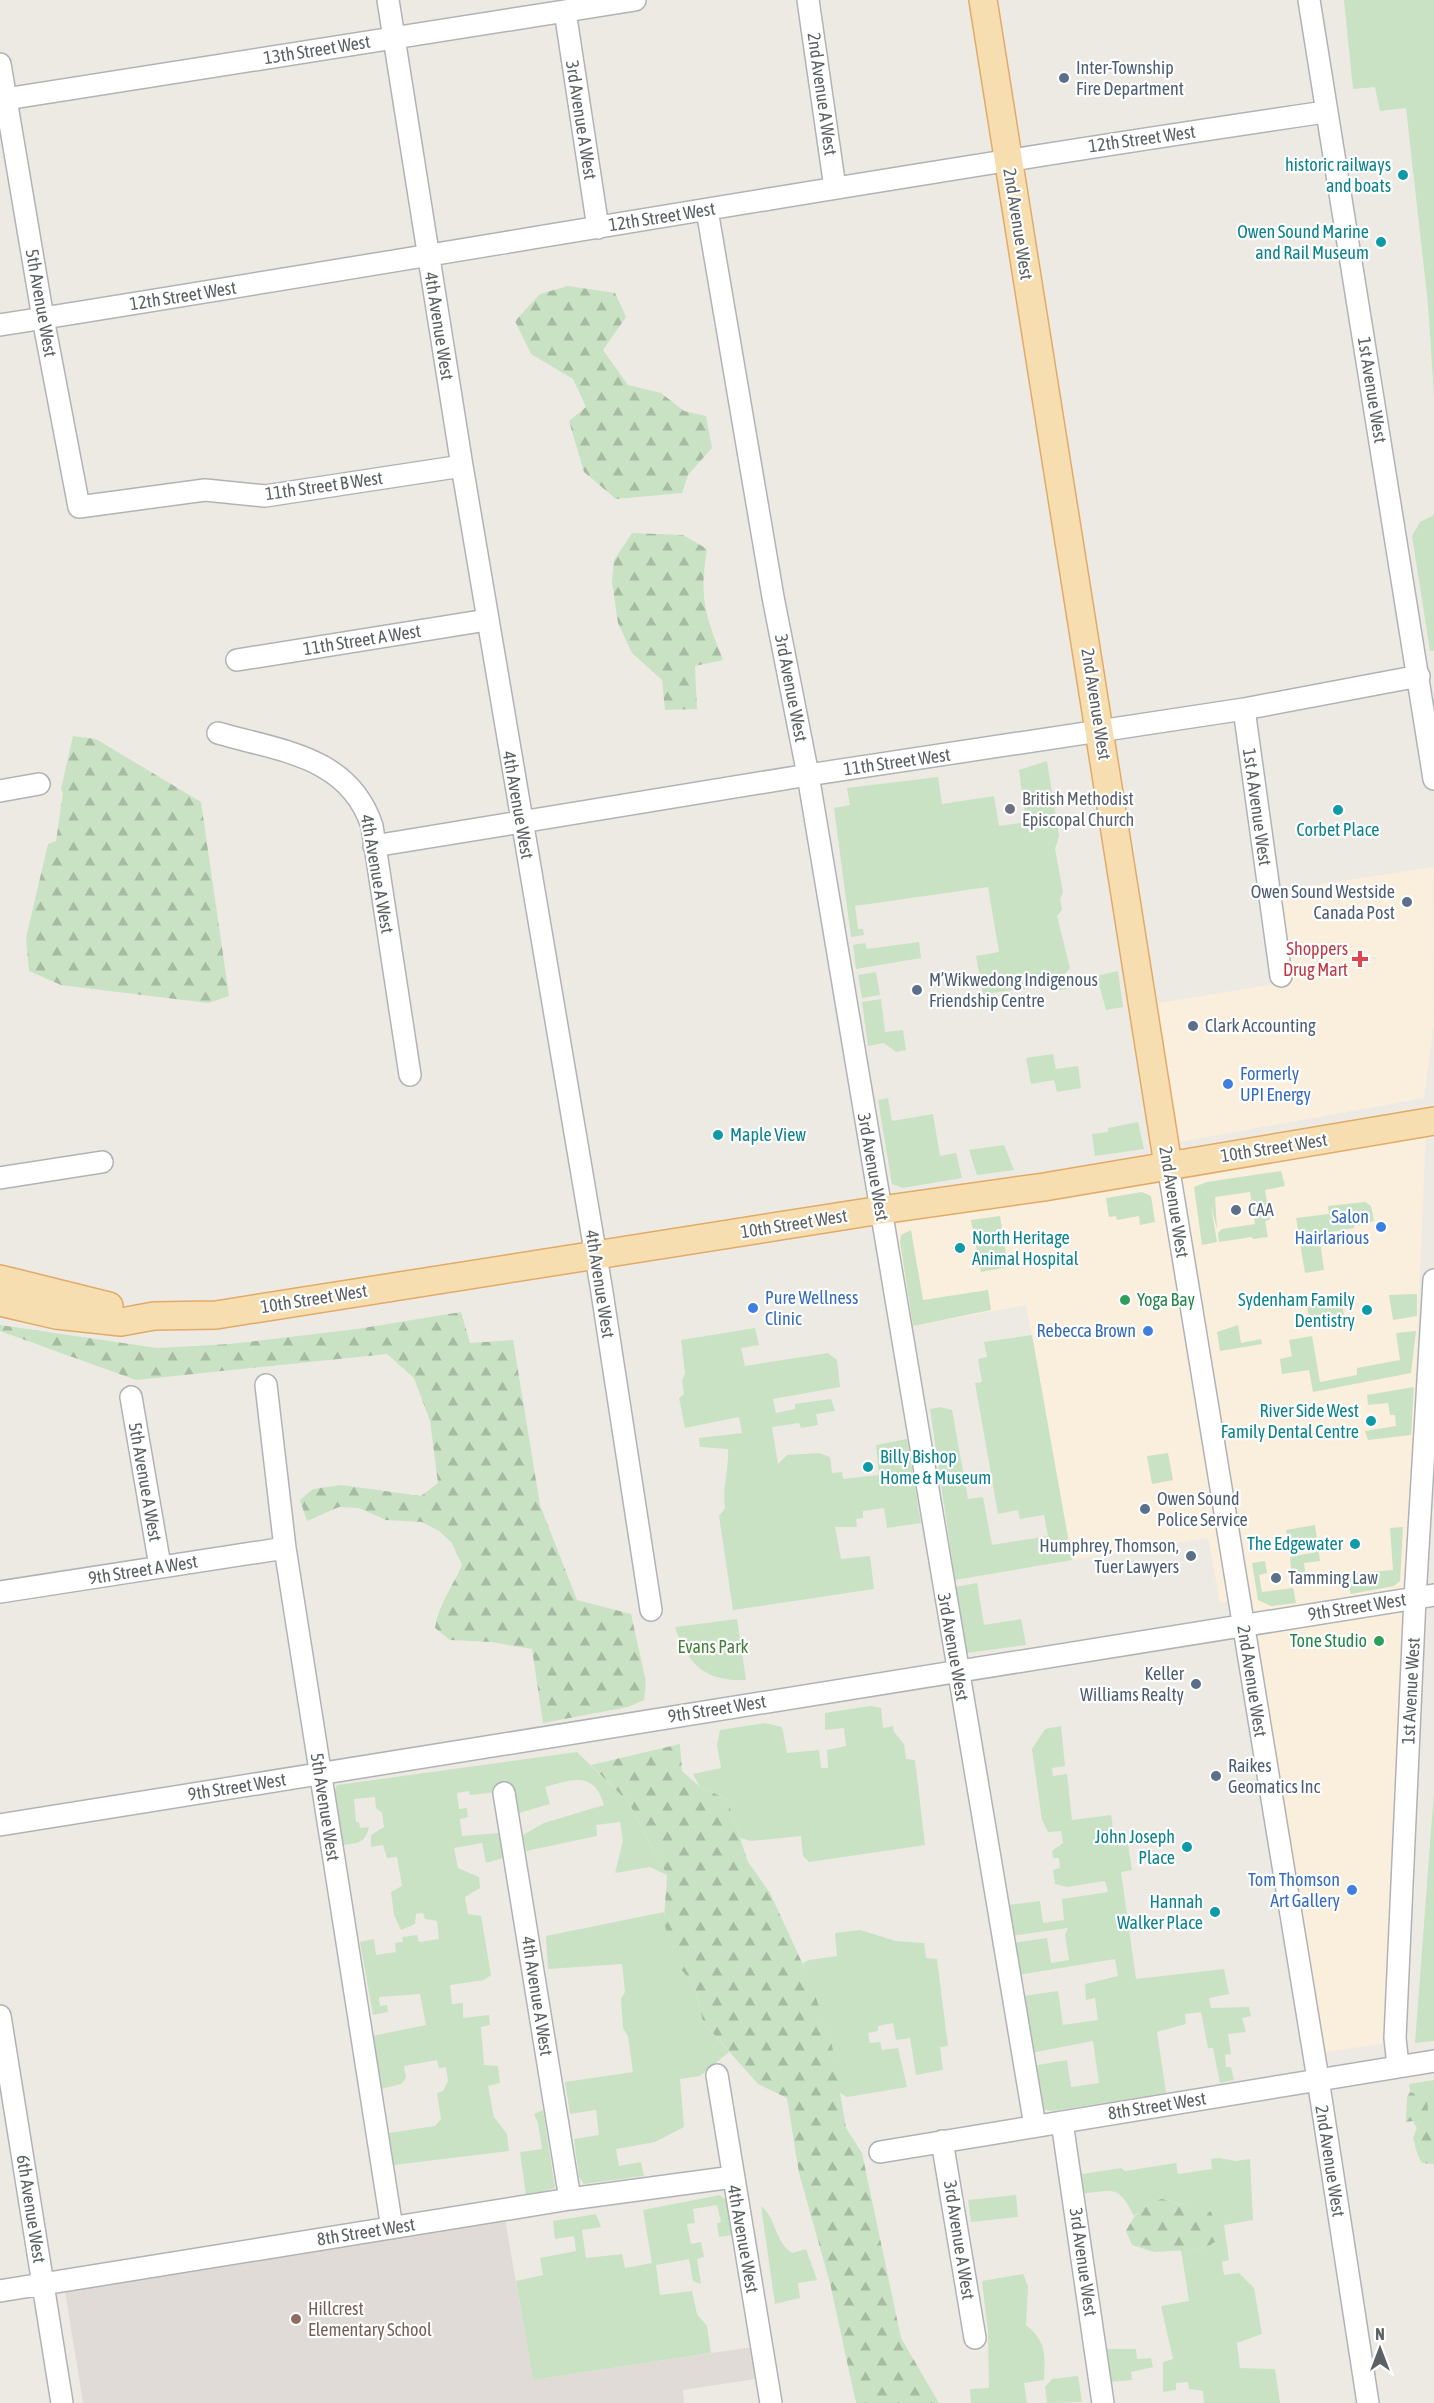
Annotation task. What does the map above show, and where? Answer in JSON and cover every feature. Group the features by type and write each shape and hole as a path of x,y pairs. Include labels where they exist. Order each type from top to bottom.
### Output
{"main road":[{"name":"2nd Avenue West","path":"983,0 1168,1165"},
{"name":"10th Street West","path":"0,1302 90,1320 121,1322 154,1316 216,1315 881,1210 1044,1187 1434,1121"},
{"name":"10th Street West","path":"0,1279 154,1316"}],"street":[{"name":"4th Avenue West","path":"388,0 487,620 596,1255 651,1610"},
{"name":"13th Street West","path":"4,99 635,0"},
{"name":"2nd Avenue A West","path":"808,0 835,188"},
{"name":"1st Avenue West","path":"1309,0 1325,112 1419,676 1434,779"},
{"name":"3rd Avenue A West","path":"565,11 598,228"},
{"name":"5th Avenue West","path":"0,64 4,99 43,318 79,507"},
{"name":"12th Street West","path":"0,325 428,257 1008,158 1325,112"},
{"name":"3rd Avenue West","path":"707,210 771,586 808,775 1035,2126"},
{"name":"11th Street B West","path":"79,507 205,490 265,496 462,466"},
{"name":"11th Street A West","path":"237,660 487,620"},
{"name":"11th Street West","path":"374,846 808,775 1244,709 1419,676"},
{"name":"1st A Avenue West","path":"1244,709 1281,976"},
{"name":"4th Avenue A West","path":"218,733 308,759 337,773 353,788 365,805 372,826 410,1075"},
{"path":"0,791 39,784"},
{"path":"0,1178 102,1162"},
{"name":"2nd Avenue West","path":"1168,1165 1318,2079 1368,2403"},
{"name":"1st Avenue West","path":"1398,2066 1395,2038 1424,1596 1434,1280"},
{"name":"5th Avenue West","path":"266,1385 285,1548 392,2228"},
{"name":"5th Avenue A West","path":"131,1397 160,1566"},
{"name":"9th Street A West","path":"0,1592 285,1548"},
{"name":"9th Street West","path":"0,1825 1424,1596"},
{"name":"4th Avenue A West","path":"504,1793 570,2199"},
{"name":"6th Avenue West","path":"0,2016 62,2403"},
{"name":"8th Street West","path":"880,2152 1434,2061"},
{"name":"4th Avenue West","path":"717,2075 771,2403"},
{"name":"3rd Avenue West","path":"1062,2122 1103,2403"},
{"name":"3rd Avenue A West","path":"942,2141 975,2338"},
{"name":"8th Street West","path":"0,2291 570,2199 733,2177"}],"shaded area":[{"path":"1433,867 1434,1022 1424,1098 1174,1143 1153,1004 1287,982 1277,891"},
{"path":"1426,1129 1388,2043 1325,2052 1294,1878 1252,1598 1220,1603 1208,1538 1072,1560 1026,1305 913,1326 892,1214"},
{"name":"Hillcrest Elementary School","path":"505,2219 533,2380 752,2347 756,2379 683,2390 684,2403 83,2403 65,2291"}],"green space":[{"path":"1344,0 1434,0 1434,397 1428,304 1406,108 1380,111 1375,87 1353,89"},
{"path":"568,286 615,293 626,317 603,350 628,385 661,393 684,411 706,416 712,448 688,475 682,493 616,499 584,472 569,421 586,407 573,379 531,354 515,321 540,294"},
{"path":"1434,515 1434,651 1430,651 1412,536 1420,522"},
{"path":"632,533 683,535 707,549 704,581 705,606 723,660 695,666 697,709 665,710 662,680 632,653 618,623 612,582 614,560"},
{"path":"73,736 96,739 201,802 229,996 208,1003 61,985 29,971 26,938 48,844 56,841 63,793 61,789"},
{"path":"1047,761 1059,836 1055,849 1063,892 1060,899 1062,910 1057,916 1070,968 1055,985 1118,971 1123,1007 1106,1010 1099,984 1055,991 1054,985 983,994 976,956 999,952 988,887 855,906 858,929 863,929 864,935 851,937 834,808 850,805 847,788 938,777 942,804 994,796 999,826 1026,822 1019,770"},
{"path":"919,942 921,958 856,969 853,945 865,943 867,949"},
{"path":"876,972 880,995 862,998 858,975"},
{"path":"881,999 885,1032 903,1030 906,1050 896,1052 884,1043 868,1046 862,1002"},
{"path":"1053,1054 1056,1069 1078,1066 1081,1088 1057,1092 1054,1080 1031,1084 1026,1058"},
{"path":"888,1098 892,1121 933,1114 940,1156 956,1153 962,1178 903,1188 892,1184 878,1100"},
{"path":"1138,1122 1144,1149 1095,1156 1092,1134 1108,1132 1108,1128"},
{"path":"1004,1145 1014,1170 977,1175 969,1150"},
{"path":"1281,1171 1285,1186 1265,1190 1270,1220 1265,1221 1268,1237 1219,1242 1218,1233 1222,1229 1255,1224 1250,1192 1215,1197 1217,1229 1211,1206 1217,1242 1202,1245 1194,1187 1207,1182"},
{"path":"1142,1192 1151,1196 1155,1222 1140,1225 1139,1216 1117,1220 1116,1216 1109,1217 1106,1198"},
{"path":"1365,1202 1371,1206 1374,1221 1354,1226 1354,1228 1319,1234 1324,1270 1305,1273 1296,1218 1329,1214 1328,1206"},
{"path":"1000,1216 1008,1267 981,1272 971,1220"},
{"path":"911,1230 923,1300 988,1290 991,1310 913,1326 900,1241 901,1235"},
{"path":"1417,1294 1417,1316 1393,1320 1389,1295"},
{"path":"1341,1301 1346,1323 1311,1329 1307,1306"},
{"path":"461,1312 470,1343 513,1340 540,1505 577,1600 631,1614 646,1682 644,1700 628,1707 543,1723 532,1649 491,1642 450,1640 435,1628 442,1603 462,1565 452,1543 439,1531 422,1522 386,1520 359,1508 339,1507 307,1521 300,1500 313,1489 341,1485 421,1496 438,1483 430,1421 414,1378 387,1354 136,1380 0,1331 0,1325 157,1348 230,1344 357,1329"},
{"path":"1238,1325 1241,1343 1261,1339 1262,1344 1220,1351 1217,1332"},
{"path":"755,1328 759,1345 741,1348 745,1366 828,1353 837,1360 840,1387 773,1399 776,1413 795,1409 795,1404 831,1399 835,1411 816,1414 818,1425 801,1428 799,1423 772,1427 778,1464 787,1455 819,1453 830,1457 832,1473 842,1472 843,1479 879,1475 876,1445 907,1439 921,1523 887,1528 884,1508 863,1511 863,1518 856,1519 857,1527 835,1527 841,1559 870,1556 874,1589 733,1610 719,1516 725,1508 728,1449 700,1447 699,1438 742,1433 739,1417 685,1428 679,1398 684,1394 682,1381 685,1373 681,1340"},
{"path":"1416,1331 1411,1373 1313,1392 1309,1370 1282,1374 1280,1359 1292,1356 1289,1340 1312,1336 1320,1382 1357,1375 1357,1368 1400,1360 1396,1333"},
{"path":"1032,1335 1072,1560 955,1580 930,1409 940,1407 952,1410 968,1499 983,1497 992,1545 1048,1536 1044,1515 1020,1519 1018,1510 998,1514 975,1383 982,1382 978,1359 987,1357 984,1342"},
{"path":"1414,1387 1411,1435 1368,1440 1365,1431 1396,1426 1395,1415 1390,1415 1388,1403 1368,1405 1367,1395"},
{"path":"1168,1453 1173,1480 1152,1484 1147,1456"},
{"path":"1315,1525 1320,1561 1304,1563 1306,1579 1292,1581 1290,1557 1316,1552 1314,1541 1298,1543 1298,1548 1289,1549 1286,1530"},
{"path":"1403,1527 1400,1581 1394,1586 1351,1594 1347,1584 1347,1574 1393,1570 1390,1528"},
{"path":"1265,1561 1267,1573 1259,1575 1262,1592 1293,1588 1296,1603 1271,1606 1258,1600 1252,1563"},
{"path":"977,1583 984,1625 1021,1619 1026,1645 967,1653 955,1587"},
{"name":"Evans Park","path":"737,1619 746,1680 719,1678 700,1668 685,1651 675,1627"},
{"path":"870,1706 881,1708 883,1728 893,1726 894,1732 904,1744 906,1759 915,1760 925,1845 809,1862 803,1856 801,1836 751,1841 740,1838 727,1799 700,1787 693,1774 721,1768 717,1745 720,1730 765,1723 782,1727 787,1753 819,1750 821,1768 828,1768 827,1750 846,1746 844,1728 825,1730 825,1713"},
{"path":"1061,1726 1065,1766 1052,1768 1053,1776 1067,1774 1072,1820 1111,1815 1115,1838 1127,1837 1132,1870 1121,1872 1136,1979 1224,1969 1229,1994 1209,1998 1211,2008 1249,2007 1251,2016 1242,2018 1246,2032 1228,2034 1231,2054 1225,2055 1226,2067 1231,2067 1234,2080 1220,2083 1213,2048 1208,2048 1201,2012 1185,2014 1186,2024 1157,2032 1166,2093 1053,2111 1041,2109 1032,2066 1067,2060 1071,2087 1099,2083 1093,2041 1031,2053 1023,1996 1058,1991 1063,2025 1098,2020 1095,1998 1086,2000 1085,1984 1118,1976 1115,1959 1018,1975 1013,1943 1047,1938 1051,1963 1069,1960 1065,1935 1068,1928 1011,1936 1007,1905 1040,1901 1043,1923 1064,1920 1062,1899 1108,1892 1105,1881 1067,1887 1055,1884 1053,1870 1060,1868 1059,1858 1053,1858 1052,1851 1063,1843 1061,1831 1048,1832 1042,1820 1032,1749 1045,1729"},
{"path":"680,1744 682,1771 700,1787 727,1799 748,1862 770,1893 810,1980 832,2045 846,2128 862,2153 901,2338 939,2403 856,2403 830,2283 799,2173 787,2098 758,2084 703,2022 695,1987 670,1955 664,1919 667,1875 629,1803 591,1765"},
{"path":"577,1752 629,1803 667,1875 650,1867 615,1873 623,1841 620,1822 596,1825 597,1836 526,1851 523,1835 544,1823 604,1805 600,1794 588,1782 573,1780 545,1787 550,1804 519,1813 514,1790 470,1795 469,1791 457,1793 459,1809 467,1808 468,1817 460,1819 462,1836 499,1833 503,1858 486,1863 482,1843 454,1848 458,1868 479,1877 480,1888 465,1897 468,1914 481,1916 491,1975 484,1980 450,1985 452,2004 463,2003 463,2018 489,2015 490,2025 481,2027 484,2065 498,2066 500,2083 488,2086 494,2117 507,2134 509,2151 394,2165 389,2133 435,2126 441,2119 437,2093 443,2091 448,2081 446,2067 439,2068 437,2060 404,2066 406,2078 401,2084 381,2089 372,2036 426,2025 420,1994 379,1997 380,2006 387,2005 388,2012 373,2015 360,1942 374,1939 376,1955 396,1952 395,1943 403,1942 402,1937 417,1935 419,1942 439,1939 437,1921 425,1919 423,1913 416,1914 415,1924 401,1930 394,1915 391,1892 402,1886 397,1857 387,1858 383,1845 371,1847 371,1835 384,1827 382,1813 376,1808 375,1797 354,1799 356,1822 359,1822 360,1828 369,1827 363,1839 353,1844 343,1845 334,1791 337,1785"},
{"path":"1434,1791 1434,2041 1415,2043"},
{"path":"664,1912 671,1955 695,1987 703,2022 729,2052 700,2076 680,2079 684,2127 655,2142 616,2149 619,2166 641,2162 644,2176 584,2184 579,2177 574,2139 599,2135 596,2110 570,2114 565,2082 633,2072 628,2036 623,2028 621,1999 625,1992 622,1964 548,1969 546,1936"},
{"path":"860,1930 896,1941 924,1943 926,1958 937,1959 948,2046 940,2047 943,2070 916,2075 910,2038 896,2040 893,2023 878,2026 878,2031 868,2033 870,2043 880,2042 882,2050 898,2048 907,2087 847,2097 839,2092 832,2045 803,1963 837,1956 835,1933"},
{"path":"1434,2080 1434,2160 1422,2163 1413,2138 1417,2128 1409,2084"},
{"path":"1410,2092 1427,2098 1429,2125 1434,2125 1434,2164 1422,2163 1415,2146 1417,2128 1413,2121 1406,2122 1407,2097"},
{"path":"543,2110 555,2188 526,2196 520,2152 542,2149 538,2123 534,2114"},
{"path":"1211,2159 1236,2161 1250,2159 1253,2220 1224,2225 1229,2260 1222,2262 1224,2275 1239,2273 1254,2288 1262,2334 1237,2343 1240,2368 1275,2369 1280,2403 1204,2403 1203,2391 1189,2389 1188,2382 1176,2383 1176,2390 1163,2392 1163,2362 1173,2359 1161,2306 1189,2301 1181,2250 1205,2249 1193,2208 1161,2200 1149,2204 1134,2216 1123,2198 1113,2191 1079,2194 1076,2175 1121,2168 1125,2171 1176,2163 1178,2174 1212,2169"},
{"path":"720,2195 726,2200 733,2235 719,2237 717,2223 721,2222 717,2205 693,2209 695,2223 687,2224 691,2244 701,2242 704,2257 697,2259 701,2284 693,2281 689,2259 656,2265 660,2295 692,2291 697,2314 707,2326 711,2353 533,2380 516,2281 543,2275 540,2258 576,2251 574,2236 555,2239 553,2221 596,2214 601,2227 582,2230 586,2258 622,2254 625,2268 652,2263 643,2210"},
{"path":"1016,2195 1018,2217 971,2222 968,2200"},
{"path":"1162,2199 1211,2212 1217,2225 1217,2240 1205,2249 1154,2252 1132,2245 1126,2231 1133,2220 1140,2210"},
{"path":"761,2206 770,2217 786,2248 792,2253 806,2249 817,2280 798,2283 800,2298 775,2304"},
{"path":"1023,2274 1028,2286 1026,2325 1041,2343 1045,2363 1044,2380 1024,2383 1027,2403 971,2403 970,2389 989,2388 988,2332 982,2281"},
{"path":"1107,2349 1136,2349 1137,2359 1151,2358 1153,2367 1131,2372 1132,2380 1109,2382"},
{"path":"1078,2376 1082,2402 1045,2403 1047,2402 1045,2387 1052,2379"}],"place":[{"name":"Inter-Township Fire Department","path":"1064,78"},
{"name":"historic railways and boats","path":"1403,175"},
{"name":"Owen Sound Marine and Rail Museum","path":"1381,242"},
{"name":"British Methodist Episcopal Church","path":"1010,809"},
{"name":"Corbet Place","path":"1338,810"},
{"name":"Owen Sound Westside Canada Post","path":"1407,902"},
{"name":"Shoppers Drug Mart","path":"1360,959"},
{"name":"M’Wikwedong Indigenous Friendship Centre","path":"917,990"},
{"name":"Clark Accounting","path":"1193,1026"},
{"name":"Formerly UPI Energy","path":"1228,1084"},
{"name":"Maple View","path":"718,1135"},
{"name":"CAA","path":"1236,1210"},
{"name":"Salon Hairlarious","path":"1381,1227"},
{"name":"North Heritage Animal Hospital","path":"960,1248"},
{"name":"Yoga Bay","path":"1125,1300"},
{"name":"Pure Wellness Clinic","path":"753,1308"},
{"name":"Sydenham Family Dentistry","path":"1367,1310"},
{"name":"Rebecca Brown","path":"1148,1331"},
{"name":"River Side West Family Dental Centre","path":"1371,1421"},
{"name":"Billy Bishop Home & Museum","path":"868,1467"},
{"name":"Owen Sound Police Service","path":"1145,1509"},
{"name":"The Edgewater","path":"1355,1544"},
{"name":"Humphrey, Thomson, Tuer Lawyers","path":"1191,1556"},
{"name":"Tamming Law","path":"1276,1578"},
{"name":"Tone Studio","path":"1379,1641"},
{"name":"Keller Williams Realty","path":"1196,1684"},
{"name":"Raikes Geomatics Inc","path":"1216,1776"},
{"name":"John Joseph Place","path":"1187,1847"},
{"name":"Tom Thomson Art Gallery","path":"1352,1890"},
{"name":"Hannah Walker Place","path":"1215,1912"},
{"name":"Hillcrest Elementary School","path":"296,2319"}]}
